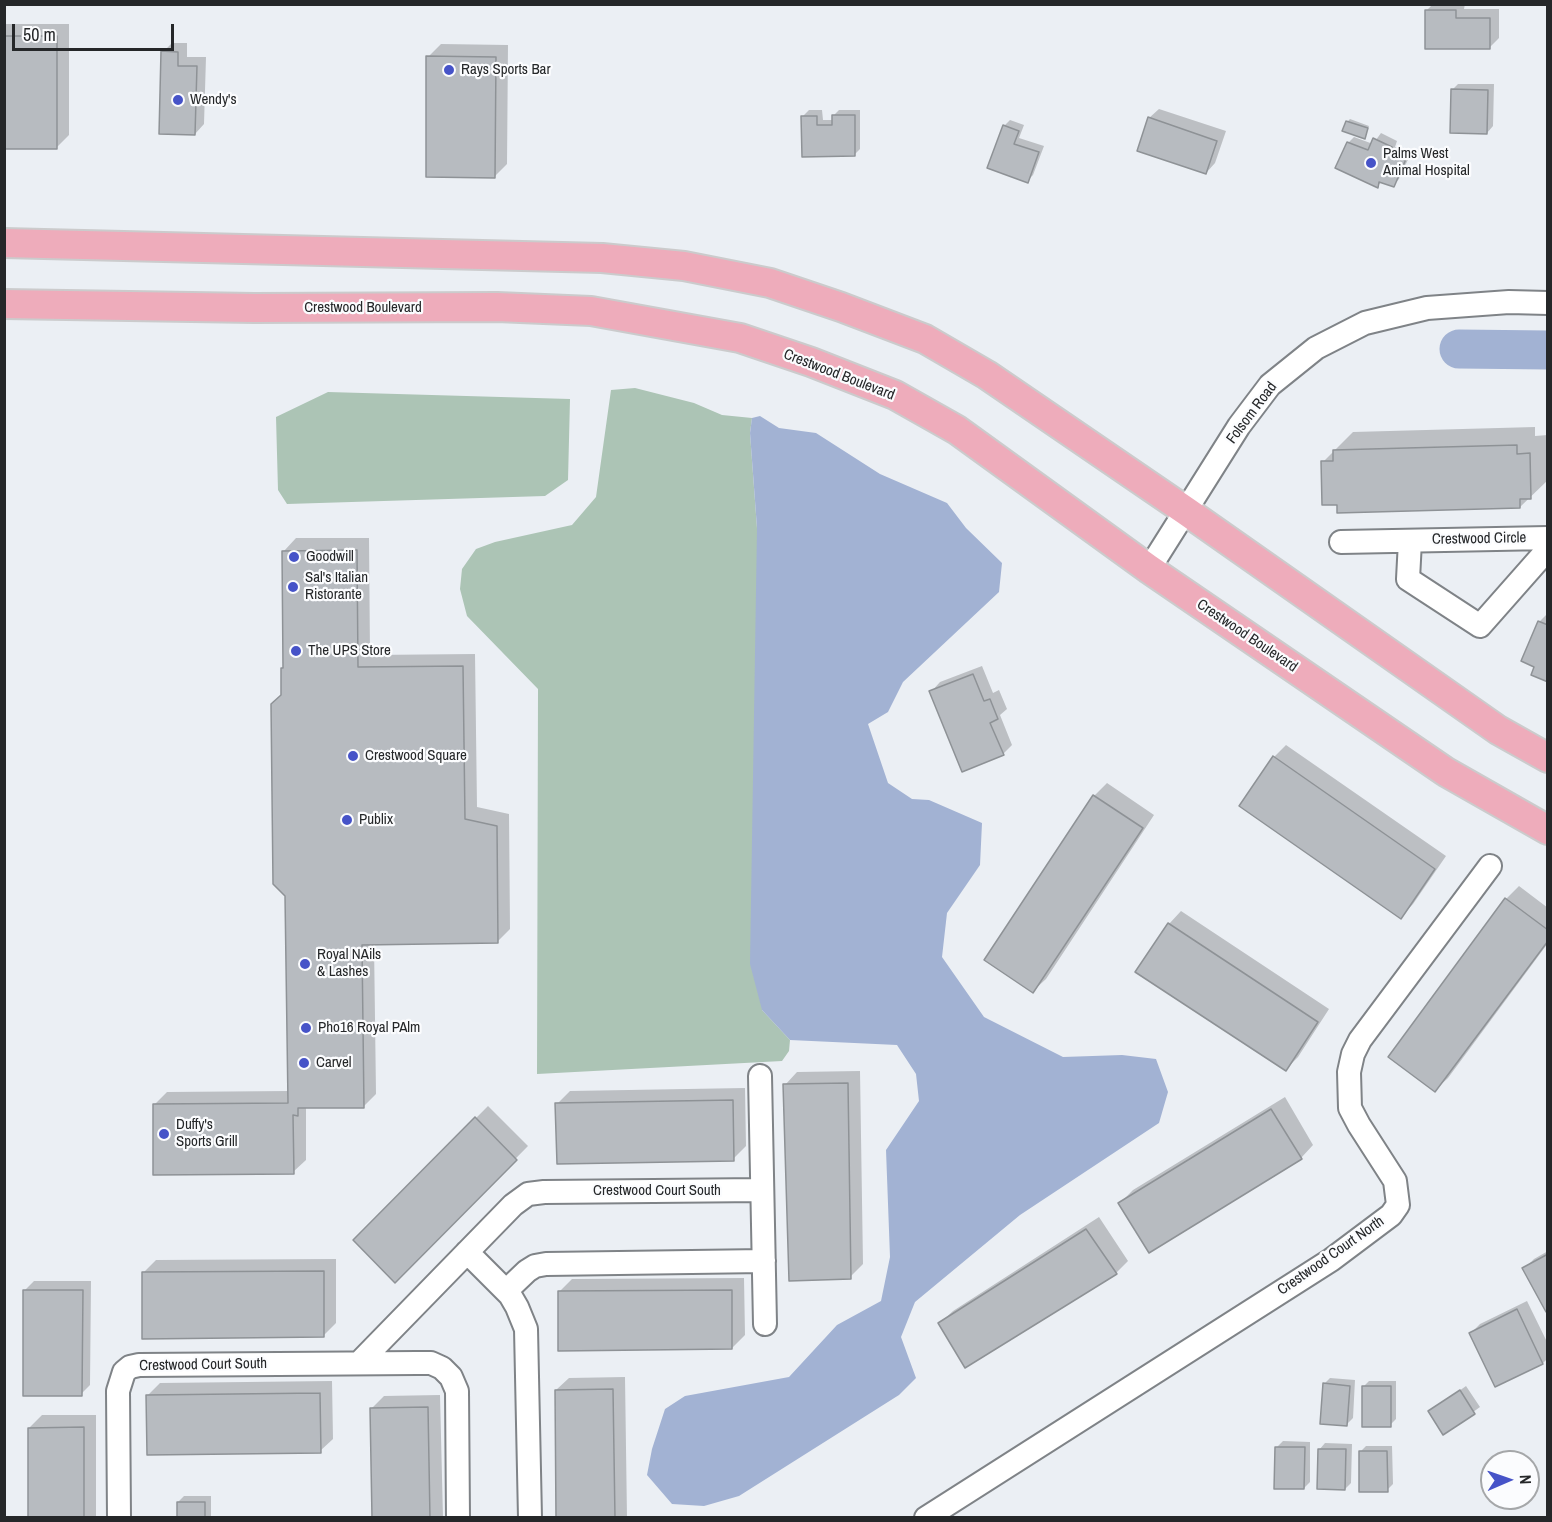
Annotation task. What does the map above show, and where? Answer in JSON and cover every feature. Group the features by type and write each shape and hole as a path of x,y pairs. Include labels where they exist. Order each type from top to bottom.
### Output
{"main road":[{"path":"4,243 602,258 684,266 770,283 925,339 987,375 1186,511 1498,730 1548,758"},
{"name":"Crestwood Boulevard","path":"4,304 254,308 497,307 591,311 740,338 811,362 895,395 957,430 1149,569 1446,772 1548,830"}],"street":[{"name":"Folsom Road","path":"1149,569 1239,426 1270,385 1316,348 1365,323 1427,308 1509,302 1548,303"},
{"name":"Crestwood Circle","path":"1341,542 1548,538"},
{"name":"Crestwood Circle","path":"1410,541 1408,579 1480,626 1548,549"},
{"name":"Crestwood Court North","path":"926,1518 1331,1260 1391,1215 1398,1205 1395,1181 1350,1108 1348,1072 1353,1054 1360,1040 1490,866"},
{"path":"760,1076 765,1324"},
{"name":"Crestwood Court South","path":"359,1363 521,1198 528,1194 762,1191"},
{"path":"467,1252 506,1291 517,1307 526,1329 530,1518"},
{"path":"506,1291 526,1271 546,1264 764,1262"},
{"name":"Crestwood Court South","path":"119,1518 118,1391 124,1372 130,1367 139,1365 359,1363 431,1363 442,1368 451,1377 457,1391 458,1518"}],"green space":[{"path":"635,388 694,403 722,415 752,418 750,433 757,528 762,1010 790,1040 789,1051 782,1061 537,1074 538,689 467,616 460,589 462,569 476,549 495,542 572,525 596,497 611,390"},
{"path":"328,392 570,399 568,480 545,496 287,504 278,490 276,417"}],"water":[{"path":"760,416 779,428 816,433 880,474 947,503 966,528 1002,563 999,592 903,682 888,712 868,724 888,783 912,799 929,800 982,823 980,865 947,913 942,957 984,1017 1063,1057 1122,1055 1156,1059 1168,1092 1159,1123 1020,1215 915,1302 901,1337 916,1378 899,1395 739,1496 704,1506 672,1504 647,1475 652,1449 665,1409 685,1396 789,1377 837,1325 881,1301 890,1257 886,1150 919,1101 916,1074 897,1045 790,1040 762,1010 750,964 757,528 750,433 752,418"}],"building":[{"path":"1425,10 1456,10 1456,18 1490,18 1490,49 1425,49"},
{"path":"4,36 57,36 57,149 4,149"},
{"name":"Wendy's","path":"161,51 178,52 178,66 197,66 195,135 159,134"},
{"path":"426,56 496,57 495,178 426,177"},
{"path":"1451,89 1488,90 1487,134 1450,133"},
{"path":"832,115 855,115 855,156 802,157 801,116 817,116 817,125 832,125"},
{"path":"1148,117 1217,141 1206,174 1137,151"},
{"path":"1346,121 1368,128 1365,139 1342,131"},
{"path":"1003,125 1019,131 1014,144 1039,152 1028,183 987,168"},
{"name":"Palms West Animal Hospital","path":"1373,138 1392,147 1390,153 1406,159 1394,187 1379,182 1378,188 1335,168 1347,142 1368,150"},
{"path":"1517,445 1517,454 1530,453 1531,499 1520,499 1520,508 1337,513 1337,505 1322,505 1321,461 1333,461 1333,450"},
{"path":"357,550 358,667 463,666 465,819 497,826 498,943 362,945 364,1108 298,1108 298,1116 293,1115 294,1174 153,1175 153,1104 288,1103 285,896 273,884 271,704 281,695 281,668 283,668 282,551"},
{"path":"1538,621 1548,625 1548,682 1531,675 1534,667 1521,661"},
{"path":"973,674 984,701 990,699 998,719 990,723 1004,755 962,772 929,691"},
{"path":"1273,756 1435,869 1401,919 1239,806"},
{"path":"1093,795 1143,828 1033,993 984,960"},
{"path":"1505,898 1548,930 1548,941 1435,1092 1388,1057"},
{"path":"1168,923 1318,1022 1286,1071 1135,972"},
{"path":"848,1083 851,1279 789,1281 783,1084"},
{"path":"733,1100 734,1161 557,1164 555,1103"},
{"path":"1271,1109 1302,1159 1149,1253 1118,1203"},
{"path":"475,1117 517,1160 395,1283 353,1240"},
{"path":"1086,1229 1117,1274 965,1368 938,1323"},
{"path":"1548,1254 1548,1311 1546,1312 1522,1268"},
{"path":"324,1271 324,1337 142,1339 142,1272"},
{"path":"23,1290 83,1290 82,1396 23,1396"},
{"path":"732,1290 732,1349 558,1351 558,1291"},
{"path":"1517,1309 1543,1364 1495,1387 1469,1333"},
{"path":"1323,1383 1350,1386 1347,1426 1320,1424"},
{"path":"1362,1386 1391,1386 1391,1427 1362,1427"},
{"path":"613,1389 615,1518 556,1518 555,1390"},
{"path":"1460,1390 1475,1414 1443,1435 1428,1411"},
{"path":"320,1393 321,1453 147,1455 146,1395"},
{"path":"428,1407 430,1518 372,1518 370,1408"},
{"path":"84,1427 84,1518 28,1518 28,1428"},
{"path":"1275,1447 1305,1447 1304,1489 1274,1489"},
{"path":"1318,1449 1346,1449 1345,1490 1317,1489"},
{"path":"1359,1451 1387,1451 1388,1492 1359,1492"},
{"path":"177,1502 205,1502 205,1518 177,1518"}],"waterway":[{"path":"1459,349 1548,350"}],"place":[{"name":"Rays Sports Bar","path":"449,70"},
{"name":"Wendy's","path":"178,100"},
{"name":"Palms West Animal Hospital","path":"1371,163"},
{"name":"Goodwill","path":"294,557"},
{"name":"Sal's Italian Ristorante","path":"293,587"},
{"name":"The UPS Store","path":"296,651"},
{"name":"Crestwood Square","path":"353,756"},
{"name":"Publix","path":"347,820"},
{"name":"Royal NAils & Lashes","path":"305,964"},
{"name":"Pho16 Royal PAlm","path":"306,1028"},
{"name":"Carvel","path":"304,1063"},
{"name":"Duffy's Sports Grill","path":"164,1134"}]}
